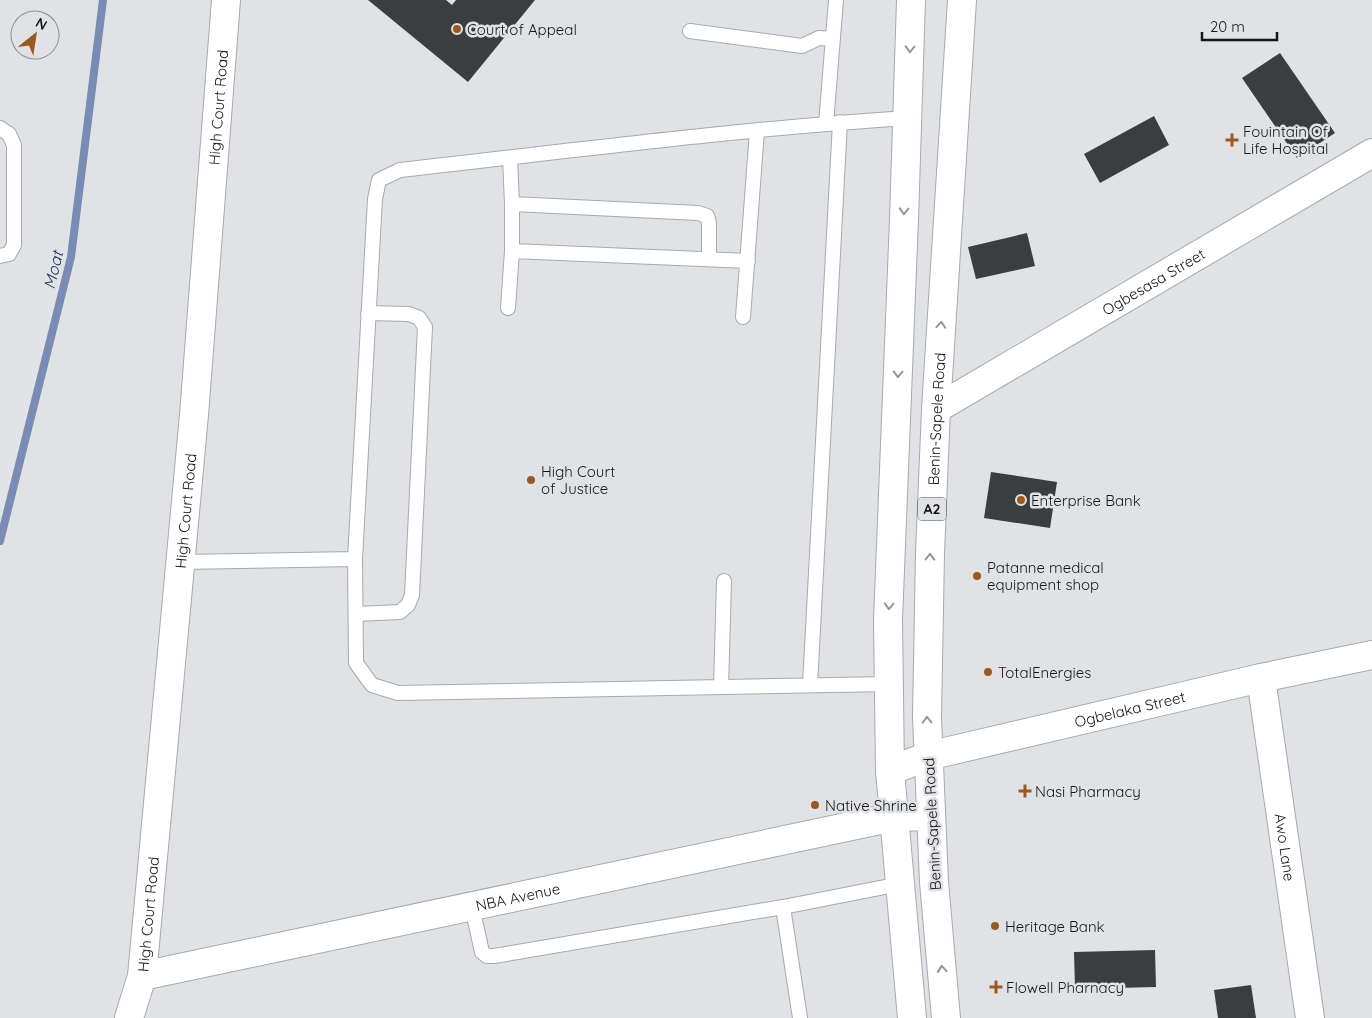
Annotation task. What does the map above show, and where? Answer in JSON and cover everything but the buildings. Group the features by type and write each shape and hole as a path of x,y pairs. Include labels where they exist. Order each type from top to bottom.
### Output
{"main road":[{"name":"High Court Road","path":"129,1018 142,976 194,415 226,0"},
{"path":"911,0 888,620 890,771 912,1018"},
{"name":"Benin-Sapele Road","path":"946,1018 934,882 927,717 930,553 936,409 962,0"},
{"name":"Ogbesasa Street","path":"936,409 1372,153"},
{"name":"Ogbelaka Street","path":"890,771 928,756 1261,678 1372,655"},
{"name":"Awo Lane","path":"1261,678 1310,1018"},
{"name":"NBA Avenue","path":"142,976 894,817 931,816"}],"lane":[{"path":"810,685 833,123 833,39 836,0"},
{"path":"690,31 802,46 820,38 833,39"},
{"path":"889,684 398,693 372,685 356,663 355,560 374,199 379,180 400,170 757,130 907,118"},
{"path":"0,128 9,134 14,145 14,245 9,254 0,256"},
{"path":"743,317 757,130"},
{"path":"508,308 512,251 510,158"},
{"path":"512,204 698,213 707,216 710,223 709,258"},
{"path":"512,251 748,261"},
{"path":"356,614 400,612 408,605 412,595 425,326 418,318 409,314 368,313"},
{"path":"181,562 355,560"},
{"path":"721,687 724,581"},
{"path":"472,907 482,952 487,956 494,956 783,907 900,884"},
{"path":"783,907 800,1018"}],"waterway":[{"name":"Moat","path":"0,541 71,257 103,0"}],"place":[{"name":"Court of Appeal","path":"457,29"},
{"name":"Fouintain Of Life Hospital","path":"1232,140"},
{"name":"High Court of Justice","path":"531,480"},
{"name":"Enterprise Bank","path":"1021,500"},
{"name":"Patanne medical equipment shop","path":"977,576"},
{"name":"TotalEnergies","path":"988,672"},
{"name":"Nasi Pharmacy","path":"1025,791"},
{"name":"Native Shrine","path":"815,805"},
{"name":"Heritage Bank","path":"995,926"},
{"name":"Flowell Pharnacy","path":"996,987"}]}
